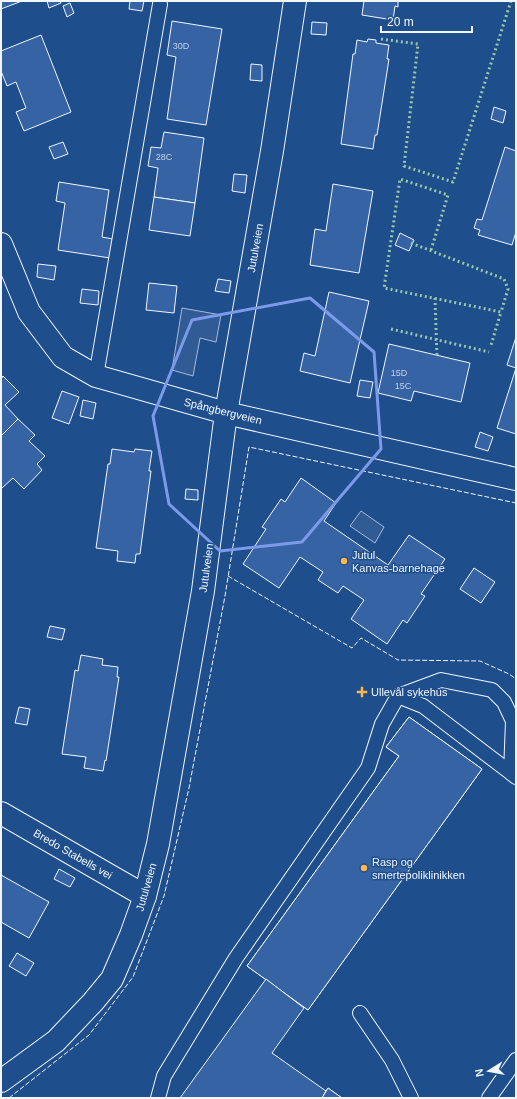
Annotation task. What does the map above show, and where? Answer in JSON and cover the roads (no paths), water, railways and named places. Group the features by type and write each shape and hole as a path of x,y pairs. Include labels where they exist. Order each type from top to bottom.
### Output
{"street":[{"name":"Jutulveien","path":"1,1081 56,1041 93,1002 112,979 131,935 145,896 158,844 203,591 226,414 272,151 295,1"},
{"name":"Spångbergveien","path":"1,244 29,312 63,357 96,376 226,414 516,479"},
{"name":"Bredo Stabells vei","path":"1,813 145,896"}],"lane":[{"path":"96,376 160,4"},
{"path":"158,1098 164,1076 236,958 368,768 382,724 398,696 441,680 492,690 504,702 513,721 513,775"},
{"path":"398,696 423,706 513,775"},
{"path":"360,1013 392,1060 411,1098"},
{"path":"490,1098 516,1060"}],"place":[{"name":"Jutul Kanvas-barnehage","path":"344,561"},
{"name":"Ullevål sykehus","path":"362,692"},
{"name":"Rasp og smertepoliklinikken","path":"364,868"}]}
